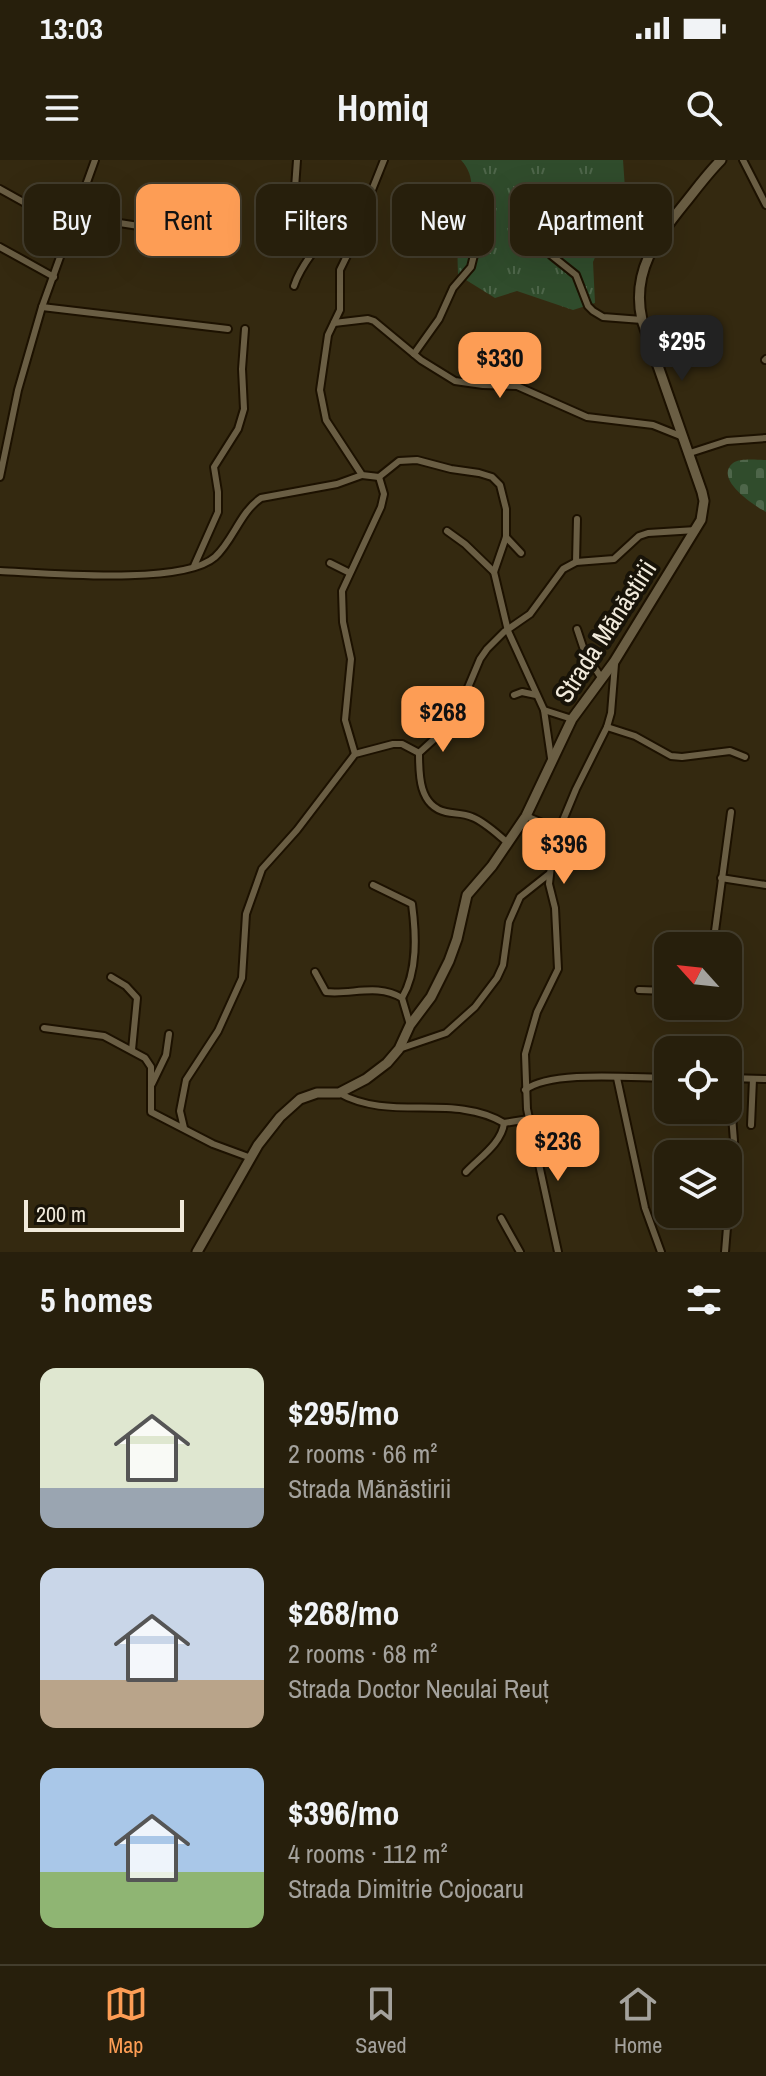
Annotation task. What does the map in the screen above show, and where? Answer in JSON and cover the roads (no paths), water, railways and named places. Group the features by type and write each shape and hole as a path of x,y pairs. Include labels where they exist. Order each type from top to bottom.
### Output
{"street":[{"path":"86,184 95,160"},
{"path":"295,184 297,160"},
{"path":"374,184 384,160"},
{"name":"Strada Mănăstirii","path":"339,1093 372,1075 399,1049 449,961 467,895 526,816 572,719 614,662 701,520 704,501 642,320 638,297 639,283 650,251 665,227 721,160"},
{"path":"743,160 766,205"},
{"path":"0,189 24,202"},
{"path":"0,247 54,277"},
{"path":"0,477 4,442 18,390 42,307 61,256"},
{"path":"294,286 309,256"},
{"path":"346,256 341,265 340,310 328,335 321,401 326,420 362,475"},
{"path":"414,354 439,319 453,288 471,267 474,256"},
{"path":"552,256 576,275 585,301 593,311 603,317 642,320"},
{"path":"42,307 228,329"},
{"path":"334,323 374,321 414,354 455,381 517,386 587,417 653,425 684,437"},
{"path":"194,566 218,512 214,467 238,429 244,409 242,369 245,329"},
{"path":"690,453 727,441 766,438"},
{"path":"0,571 138,574 169,572 194,566 215,556 257,500 337,484 362,475 379,477 393,465 407,459 492,477 503,492 506,537 494,572 508,631 544,710 551,762"},
{"path":"355,754 345,720 351,659 341,601 348,572 370,532 384,494 379,477"},
{"path":"576,562 577,519"},
{"path":"419,753 454,721 480,659 496,639 530,614 557,574 576,562 614,559 639,536 648,533 696,530"},
{"path":"447,531 494,572"},
{"path":"506,537 521,553"},
{"path":"330,563 348,572"},
{"path":"577,629 585,653 602,679"},
{"path":"558,1252 529,1119 525,1054 537,1012 558,969 555,908 549,874 559,830 607,727 614,662"},
{"path":"514,695 522,692 536,695"},
{"path":"544,710 572,719"},
{"path":"607,727 635,736 671,756 730,751 745,757"},
{"path":"184,1128 180,1111 186,1080 223,1021 242,978 246,914 259,876 269,859 297,830 355,754 393,744 402,744 419,753"},
{"path":"419,753 421,787 432,804 446,812 476,818 508,843"},
{"path":"715,932 731,812"},
{"path":"526,816 559,830"},
{"path":"399,1049 446,1033 475,1007 503,965 509,922 520,897 549,874"},
{"path":"721,878 766,885"},
{"path":"373,885 412,904 415,949 408,987 402,998"},
{"path":"315,972 326,992 372,989 392,992 402,998 410,1025"},
{"path":"111,977 126,986 137,998 132,1050"},
{"path":"639,990 654,991"},
{"path":"44,1028 104,1036 132,1050 149,1062 151,1112 213,1144 251,1158"},
{"path":"150,1087 166,1055 169,1034"},
{"path":"525,1079 535,1082 570,1077 654,1078"},
{"path":"617,1078 645,1208 661,1252"},
{"path":"742,1079 766,1079"},
{"path":"751,1125 753,1079"},
{"path":"525,1090 535,1082"},
{"name":"Strada Mănăstirii","path":"197,1252 272,1126 300,1099 317,1093 339,1093 365,1104 474,1112 504,1123"},
{"path":"466,1172 498,1140 504,1123 529,1119"},
{"path":"501,1218 520,1252"},
{"path":"725,1252 726,1228"}]}
